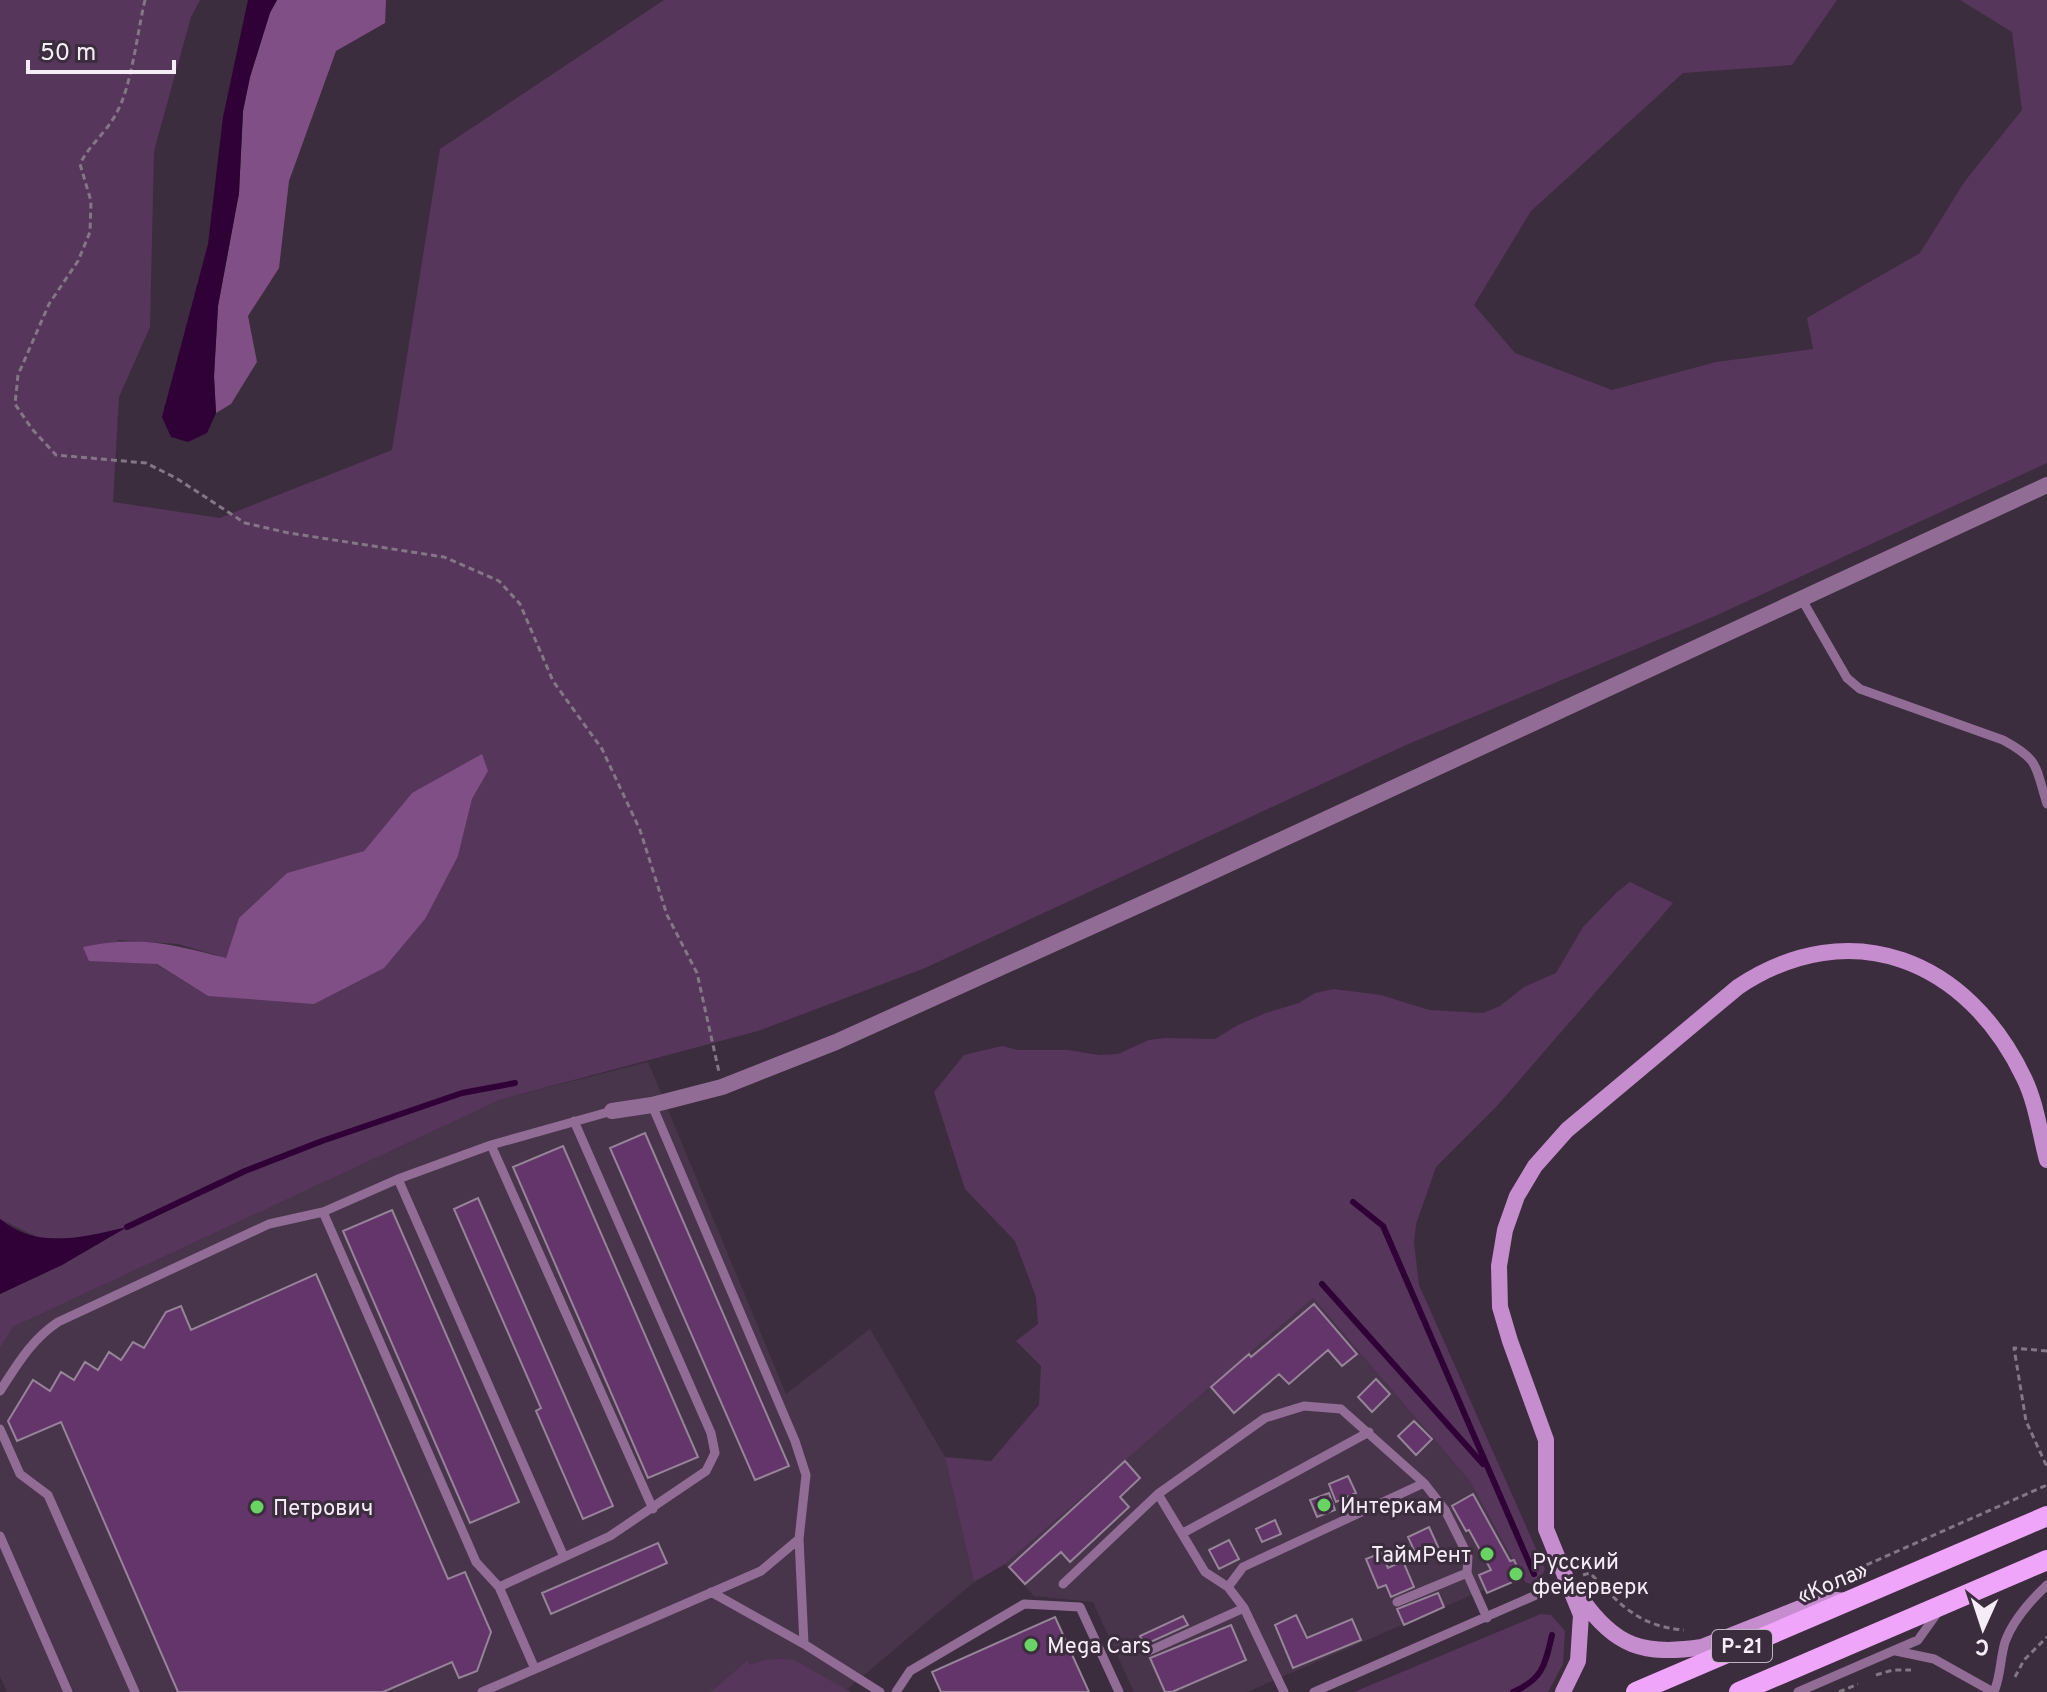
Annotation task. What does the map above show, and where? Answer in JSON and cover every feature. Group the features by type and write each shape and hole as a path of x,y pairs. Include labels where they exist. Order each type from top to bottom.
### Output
{"main road":[{"name":"«Кола»","path":"1636,1692 2047,1516"},
{"name":"Р-21","path":"1739,1692 2047,1560"}],"street":[{"path":"612,1111 652,1105 722,1087 836,1042 2047,485"},
{"path":"1563,1692 1578,1661 1581,1615 1546,1529 1546,1440 1503,1319 1499,1266 1505,1230 1517,1196 1535,1166 1567,1130 1738,987 1763,970 1822,953 1859,950 1905,959 1942,977 1974,1006 2005,1044 2026,1080 2047,1160"},
{"path":"1568,1581 1610,1633 1627,1643 1665,1650 1702,1647 1823,1599 1848,1601"}],"lane":[{"path":"1801,598 1847,678 1860,689 2003,740 2023,751 2033,759 2047,804"},
{"path":"652,1105 795,1441 806,1475 799,1539 804,1644"},
{"path":"0,1391 33,1341 58,1322 269,1224 323,1212 398,1179 491,1145 612,1111"},
{"path":"499,1587 610,1536 706,1471 715,1453 711,1433 574,1121"},
{"path":"491,1145 653,1509"},
{"path":"398,1179 564,1557"},
{"path":"323,1212 476,1562 499,1587 535,1669"},
{"path":"1063,1584 1158,1494 1265,1418 1304,1406 1341,1409 1424,1483 1445,1510 1462,1544 1468,1557 1467,1573 1487,1618"},
{"path":"0,1429 20,1474 48,1495 135,1692"},
{"path":"1183,1533 1369,1432"},
{"path":"1228,1587 1243,1567 1424,1483"},
{"path":"1158,1494 1205,1572 1228,1587 1244,1608 1284,1692"},
{"path":"0,1536 68,1692"},
{"path":"486,1691 761,1571 799,1539"},
{"path":"1397,1602 1467,1573"},
{"path":"1314,1692 1568,1581"},
{"path":"1892,1651 1934,1659 1994,1692 2000,1677 2006,1640 2030,1601 2047,1585"},
{"path":"711,1592 804,1644 880,1692"},
{"path":"1798,1692 1918,1640 1945,1603"},
{"path":"896,1692 910,1671 1024,1604 1080,1607 1119,1692"},
{"path":"1149,1651 1244,1608"}],"path":[{"path":"145,0 126,87 117,113 103,133 89,145 80,164 91,201 90,232 78,261 49,304 18,375 15,404 32,429 56,455 146,463 176,478 245,523 289,533 444,557 499,581 520,604 553,681 602,749 640,830 667,915 697,973 722,1087"},
{"path":"2047,1351 2014,1348 2026,1421 2047,1467"},
{"path":"1822,1584 2047,1485"},
{"path":"1568,1581 1590,1573 1627,1611 1664,1628 1686,1630"},
{"path":"2012,1683 2024,1660 2047,1637"},
{"path":"1876,1675 1893,1670 1920,1670"},
{"path":"1839,1692 1864,1681"}],"shaded area":[{"path":"0,0 200,0 191,17 154,151 150,327 119,397 113,502 220,518 392,450 440,149 664,0 1837,0 1792,65 1683,73 1531,211 1474,305 1515,353 1612,390 1716,362 1813,349 1807,318 1920,253 1965,181 2022,110 2012,32 1960,0 2047,0 2047,463 1715,616 1406,745 925,968 758,1031 502,1099 13,1327 0,1348 0,1294 62,1265 124,1229 79,1238 39,1238 0,1219","holes":["488,771 472,799 458,856 208,996 117,940 178,944 226,958 239,918 287,873 364,851 412,793"]},
{"path":"248,0 277,0 250,77 243,111 239,193 218,306 214,376 216,413 207,433 188,442 171,437 162,417 208,244 223,117"},
{"path":"277,0 386,0 385,23 336,51 289,181 279,268 248,316 257,362 231,404 216,413 214,376 218,306 239,193 243,111 250,77 270,12"},
{"path":"482,754 488,771 472,799 458,856 425,919 384,968 314,1004 208,996 157,964 89,961 83,947 122,942 172,945 226,958 239,918 287,873 364,851 412,793"},
{"path":"1630,882 1673,903 1496,1107 1436,1167 1416,1224 1414,1243 1419,1285 1545,1569 1541,1578 1534,1585 1525,1582 1469,1480 1313,1298 1005,1564 974,1582 945,1457 991,1461 1039,1405 1041,1366 1016,1341 1038,1324 1036,1297 1015,1241 965,1189 934,1092 964,1055 1002,1046 1018,1050 1118,1054 1149,1040 1215,1039 1266,1013 1299,1003 1315,993 1334,989 1381,995 1429,1010 1483,1013 1500,1006 1524,987 1556,973 1583,927"},
{"path":"648,1062 786,1394 870,1329 945,1457 974,1582 844,1692 7,1692 0,1676 0,1348 13,1327 502,1099"},
{"path":"0,1219 14,1229 45,1238 78,1237 127,1227 62,1265 0,1294"},
{"path":"1313,1298 1469,1480 1522,1578 1487,1593 1485,1590 1476,1593 1247,1692 1134,1692 1093,1602 1034,1596 1005,1564"},
{"path":"1541,1614 1551,1615 1565,1631 1563,1664 1548,1692 1354,1692"},
{"path":"781,1659 794,1660 851,1692 711,1692 747,1661 750,1665"}],"building":[{"path":"645,1133 789,1466 755,1480 610,1148"},
{"path":"563,1146 698,1457 648,1478 513,1167"},
{"path":"478,1198 613,1506 583,1519 536,1411 541,1408 454,1209"},
{"path":"392,1210 519,1502 470,1523 343,1231"},
{"name":"Петрович","path":"316,1274 448,1579 465,1572 491,1632 477,1671 459,1678 452,1662 383,1692 178,1692 61,1422 17,1441 8,1421 33,1380 50,1391 61,1372 74,1380 85,1362 98,1370 109,1352 121,1360 133,1342 144,1348 166,1312 181,1306 191,1330"},
{"path":"1314,1304 1357,1354 1342,1366 1328,1350 1289,1384 1279,1374 1234,1413 1211,1387"},
{"path":"1376,1379 1390,1394 1372,1412 1358,1397"},
{"path":"1414,1421 1432,1439 1416,1455 1398,1436"},
{"path":"1125,1461 1140,1478 1120,1497 1129,1507 1070,1562 1061,1552 1025,1584 1009,1567"},
{"path":"1348,1476 1356,1493 1336,1502 1329,1484"},
{"path":"1329,1493 1335,1510 1317,1517 1310,1500"},
{"path":"1473,1494 1522,1578 1487,1593 1479,1575 1491,1570 1452,1506"},
{"path":"1275,1520 1281,1534 1262,1542 1256,1529"},
{"path":"1429,1527 1439,1549 1418,1559 1408,1537"},
{"path":"1229,1540 1239,1559 1219,1569 1209,1550"},
{"path":"658,1543 667,1563 551,1614 542,1593"},
{"path":"1381,1553 1388,1568 1403,1561 1414,1587 1391,1597 1386,1585 1378,1588 1366,1559"},
{"path":"1438,1593 1444,1607 1404,1625 1397,1609"},
{"path":"1296,1615 1307,1638 1352,1619 1361,1640 1293,1668 1275,1625"},
{"path":"1183,1616 1188,1625 1144,1645 1140,1636"},
{"name":"Mega Cars","path":"1055,1617 1089,1692 941,1692 932,1672"},
{"path":"1231,1625 1246,1660 1172,1692 1165,1692 1150,1658"}],"waterway":[{"path":"127,1227 245,1171 322,1141 462,1093 515,1083"},
{"path":"1353,1202 1383,1226 1534,1574"},
{"path":"1322,1284 1483,1464"},
{"path":"1513,1692 1537,1676 1552,1635"}],"place":[{"name":"Интеркам","path":"1324,1505"},
{"name":"Петрович","path":"257,1507"},
{"name":"ТаймРент","path":"1487,1554"},
{"name":"Русский фейерверк","path":"1516,1574"},
{"name":"Mega Cars","path":"1031,1645"}]}
